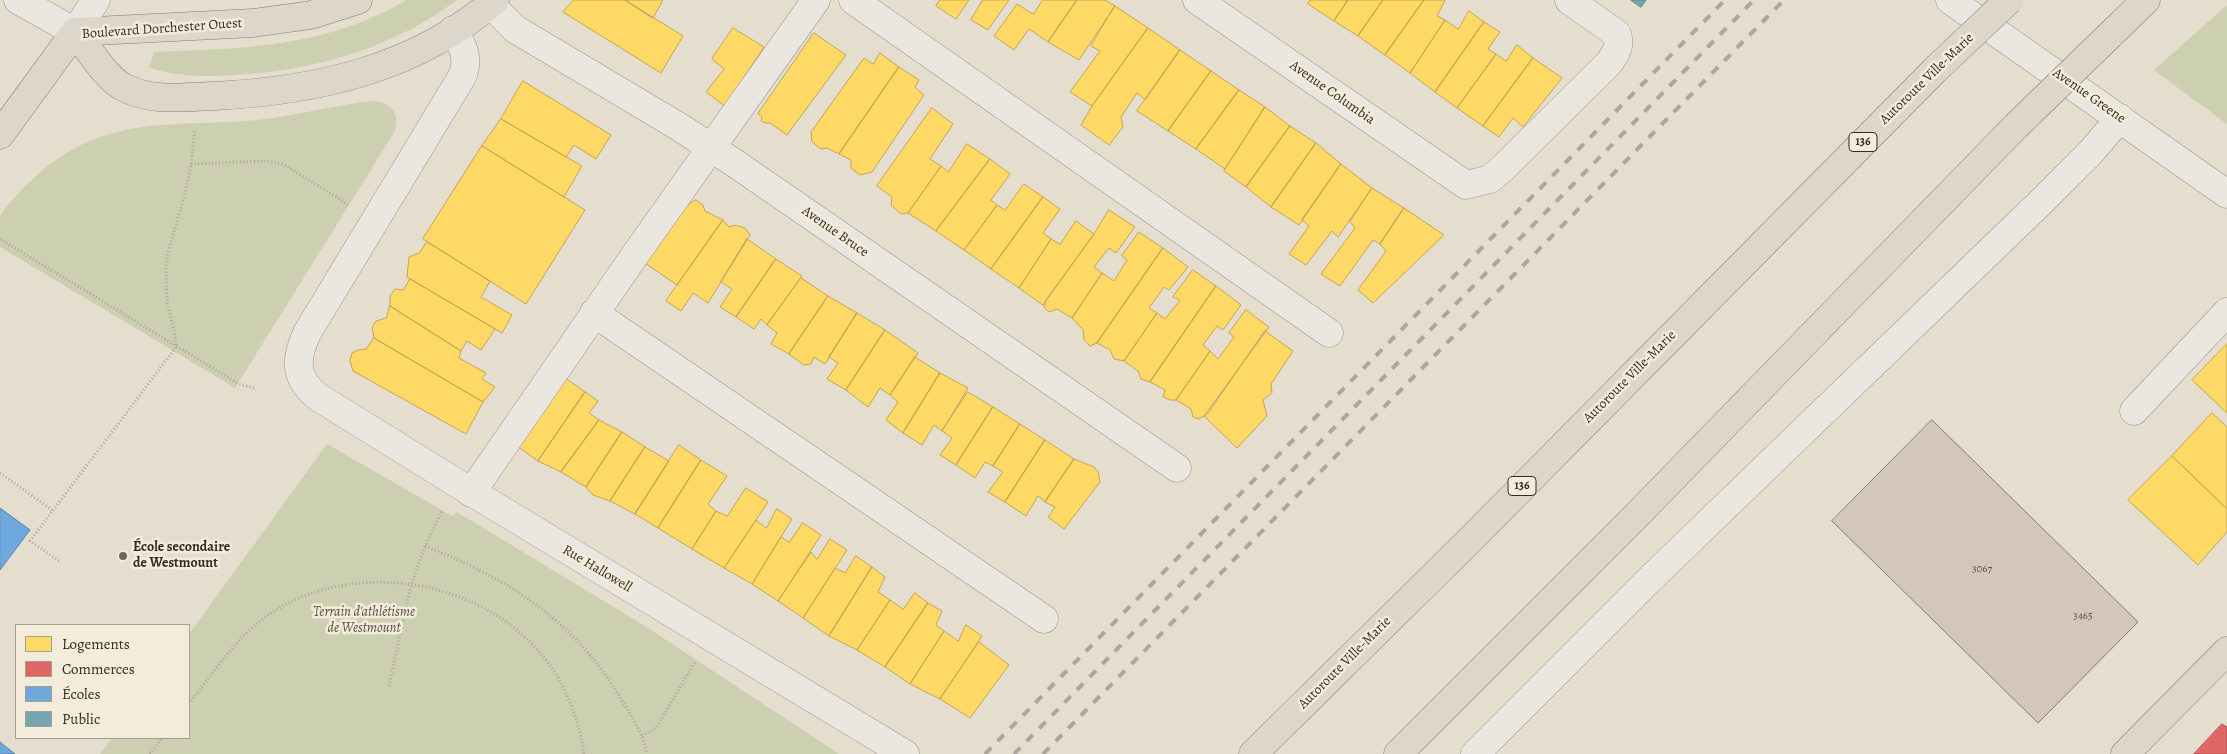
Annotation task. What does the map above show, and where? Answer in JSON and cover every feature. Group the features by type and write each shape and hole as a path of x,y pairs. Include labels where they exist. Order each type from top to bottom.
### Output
{"main road":[{"name":"Boulevard Dorchester Ouest","path":"75,32 254,23 311,15 358,0"},
{"name":"Autoroute Ville-Marie","path":"1253,754 1471,539 1936,68 2009,0"},
{"path":"1398,754 1633,519 2016,126 2146,0"},
{"name":"Boulevard Dorchester Ouest","path":"75,32 114,82 144,96 170,98 271,92 344,79 404,57 453,30 492,2"},
{"path":"0,134 75,32"},
{"path":"2125,754 2224,659"}],"street":[{"path":"18,0 75,32 96,0"},
{"path":"471,492 594,313 816,0"},
{"path":"853,0 1328,333"},
{"name":"Avenue Columbia","path":"1197,0 1466,185 1490,180 1609,64 1617,51 1620,43 1617,34 1569,0"},
{"name":"Avenue Greene","path":"1950,0 2227,194"},
{"name":"Avenue Bruce","path":"492,2 515,30 711,147 1177,468"},
{"name":"Rue Hallowell","path":"453,30 464,46 466,54 463,75 307,333 299,356 299,373 306,386 318,397 471,492 905,754"},
{"path":"1474,754 1648,581 2044,199 2091,152 2120,118"},
{"path":"2134,411 2227,312"},
{"path":"594,313 1044,619"}],"path":[{"path":"58,561 30,541 176,347 176,339 167,302 166,268 168,252 185,194 191,164 195,123"},
{"path":"191,164 267,161 283,164 353,208"},
{"path":"0,239 239,384 254,388"},
{"path":"0,473 52,510"},
{"path":"389,686 411,585 425,546 443,508"},
{"path":"425,546 481,571 531,599 556,620 595,659 612,683 642,736 647,754"},
{"path":"190,703 247,632 260,621 284,606 309,595 345,585 382,582 411,585 445,592 466,600 486,610 522,634 549,665 560,681 576,717 584,754"},
{"path":"642,736 656,728 696,660"},
{"path":"150,754 161,739"}],"green space":[{"path":"407,0 457,0 409,30 384,42 358,52 304,66 276,71 210,76 174,74 149,68 154,52 253,46 315,36 345,28 376,16"},
{"path":"2227,5 2227,124 2154,70"},
{"path":"373,101 385,104 393,110 396,119 395,131 235,388 0,247 0,217 11,202 35,177 61,157 87,142 114,133 140,128 257,120"},
{"name":"Terrain d'athlétisme de Westmount","path":"327,444 452,516 457,512 645,626 839,754 100,754 111,739 190,739 190,633"}],"building: Logements":[{"path":"574,0 625,0 683,36 661,73 563,12"},
{"path":"625,0 663,0 653,18"},
{"path":"940,0 969,0 956,19 936,6"},
{"path":"983,0 1009,0 988,30 971,20"},
{"path":"1043,0 1077,0 1048,42 1029,29 1014,50 994,36 1017,4 1033,14"},
{"path":"1077,0 1105,0 1115,6 1079,60 1048,42"},
{"path":"1310,0 1348,0 1334,21 1308,4"},
{"path":"1348,0 1383,0 1358,36 1334,21"},
{"path":"1383,0 1424,0 1385,55 1358,36"},
{"path":"1424,0 1445,0 1437,16 1445,20 1410,73 1385,55"},
{"path":"1115,6 1148,28 1092,106 1070,92 1100,51 1091,46"},
{"path":"1469,11 1484,22 1435,92 1410,73 1445,20 1458,29"},
{"path":"1484,22 1500,32 1488,49 1496,54 1457,108 1435,92"},
{"path":"733,28 764,47 725,106 706,92 724,69 712,59"},
{"path":"1148,28 1180,50 1145,100 1137,93 1121,117 1123,127 1109,145 1081,125 1092,106"},
{"path":"814,33 846,55 787,135 770,123 761,121 762,117 758,114"},
{"path":"1517,45 1533,58 1483,126 1457,108 1496,54 1506,61"},
{"path":"1180,50 1211,71 1168,131 1137,111"},
{"path":"880,53 899,67 839,154 827,148 821,149 812,142 811,132 864,58 873,64"},
{"path":"1533,58 1562,78 1523,127 1513,118 1499,137 1483,126"},
{"path":"899,67 919,80 915,87 924,95 872,172 860,175 851,168 851,160 839,154"},
{"path":"1211,71 1239,90 1196,149 1168,131"},
{"path":"523,81 611,135 596,159 574,145 566,157 501,119"},
{"path":"1239,90 1265,107 1225,169 1196,149"},
{"path":"1265,107 1290,126 1246,187 1224,171"},
{"path":"932,108 953,124 930,159 941,166 908,213 901,214 891,205 892,197 877,186"},
{"path":"501,119 582,166 564,197 482,146"},
{"path":"1290,126 1316,143 1271,207 1246,187"},
{"path":"1316,143 1341,164 1299,225 1271,207"},
{"path":"967,144 990,159 936,231 908,213 941,166 948,172"},
{"path":"482,146 585,210 526,304 423,239"},
{"path":"990,159 1010,174 991,200 997,205 964,250 936,231"},
{"path":"1341,164 1372,188 1338,237 1332,231 1306,265 1289,254 1309,226 1302,220"},
{"path":"1024,184 1043,197 991,269 964,250 997,205 1005,210"},
{"path":"1372,188 1404,208 1380,244 1373,240 1340,286 1321,274 1355,228 1350,222"},
{"path":"1043,197 1060,209 1043,233 1051,239 1019,288 991,269"},
{"path":"696,200 703,205 705,211 723,220 677,285 645,263 684,208"},
{"path":"1404,208 1444,235 1373,303 1358,290 1386,251 1380,244"},
{"path":"1109,210 1135,227 1116,253 1109,248 1094,267 1102,273 1072,318 1057,309 1049,312 1044,307 1046,300"},
{"path":"723,220 729,227 736,225 745,228 750,235 708,303 693,293 681,311 666,301"},
{"path":"1076,221 1094,234 1043,305 1019,288 1051,239 1060,244"},
{"path":"1139,232 1163,248 1097,343 1090,346 1084,340 1083,330 1072,318 1102,273 1114,281 1127,260 1122,256"},
{"path":"747,239 776,259 736,317 720,307 732,289 721,282"},
{"path":"427,242 490,281 481,297 512,315 502,333 407,277 409,257 419,253"},
{"path":"1163,248 1188,267 1169,290 1164,287 1149,308 1157,313 1124,361 1114,359 1110,350 1097,343"},
{"path":"776,259 802,276 767,325 761,319 754,329 736,317"},
{"path":"1193,270 1216,286 1150,382 1141,379 1138,371 1124,361 1157,313 1165,319 1180,300 1173,297"},
{"path":"801,278 828,296 789,354 771,344 777,333 767,325"},
{"path":"410,279 495,329 481,350 467,341 461,351 390,306 390,296 395,289 403,290"},
{"path":"1216,286 1241,305 1223,330 1217,326 1203,345 1210,351 1176,400 1163,397 1165,390 1150,382"},
{"path":"828,296 857,313 825,364 814,357 811,364 804,365 789,354"},
{"path":"390,306 461,351 459,358 486,373 482,379 495,387 483,402 374,338 372,328 376,321 386,318"},
{"path":"1246,310 1269,327 1204,416 1199,419 1193,417 1191,409 1176,400 1210,351 1218,359 1234,337 1229,333"},
{"path":"857,313 885,330 846,390 827,379 838,363 829,357"},
{"path":"885,330 918,353 890,395 880,388 868,407 846,390"},
{"path":"1265,331 1293,351 1271,384 1272,393 1263,400 1267,416 1237,448 1204,416 1208,413"},
{"path":"374,338 483,402 466,434 353,371 350,361 352,353 366,349"},
{"path":"2227,344 2227,413 2192,380"},
{"path":"915,357 940,373 903,433 886,420 898,402 890,395"},
{"path":"940,373 968,388 942,431 934,425 922,445 903,433"},
{"path":"564,377 585,392 538,461 517,446"},
{"path":"585,392 598,401 589,413 599,420 561,472 538,461"},
{"path":"968,392 993,407 956,465 940,455 952,438 942,431"},
{"path":"993,407 1020,424 993,466 985,462 975,478 956,465"},
{"path":"2212,413 2227,427 2227,509 2172,456"},
{"path":"599,420 622,432 586,487 561,472"},
{"path":"1020,424 1045,440 1005,502 988,492 1003,472 993,466"},
{"path":"622,432 645,447 610,501 593,495 586,487"},
{"path":"1045,440 1074,459 1045,502 1038,496 1026,516 1005,502"},
{"path":"679,445 701,460 658,528 635,514"},
{"path":"645,447 669,461 635,514 610,501"},
{"path":"2172,456 2227,509 2227,532 2198,565 2128,500"},
{"path":"1074,459 1094,467 1098,472 1100,482 1064,529 1048,517 1055,507 1045,502"},
{"path":"701,460 727,476 708,504 716,511 692,549 658,528"},
{"path":"746,488 768,502 724,568 692,549 716,511 727,516"},
{"path":"777,509 792,519 752,584 724,568 756,520 766,528"},
{"path":"803,523 821,535 778,601 752,584 781,537 789,542"},
{"path":"830,539 847,550 803,618 778,601 811,552 817,559"},
{"path":"856,556 872,567 829,636 803,618 835,568 845,573"},
{"path":"872,567 885,577 878,592 890,600 857,650 829,636"},
{"path":"915,593 928,603 885,667 857,650 890,600 903,609"},
{"path":"928,603 942,611 936,625 944,631 910,684 885,667"},
{"path":"966,625 982,636 940,699 910,684 944,631 958,641"},
{"path":"979,642 1009,665 970,718 940,699"}],"building: Commerces":[{"path":"2222,724 2227,727 2227,754 2194,754"}],"building: Écoles":[{"path":"0,508 30,530 0,570"},
{"path":"0,742 15,754 0,754"}],"building: Public":[{"path":"1631,0 1646,0 1641,7"}],"building: Autres":[{"path":"1932,420 2138,622 2038,723 1832,521"}],"railway":[{"path":"985,754 1725,0"},
{"path":"1014,754 1754,0"},
{"path":"1043,754 1784,0"}],"place":[{"name":"École secondaire de Westmount","path":"123,556"}]}
